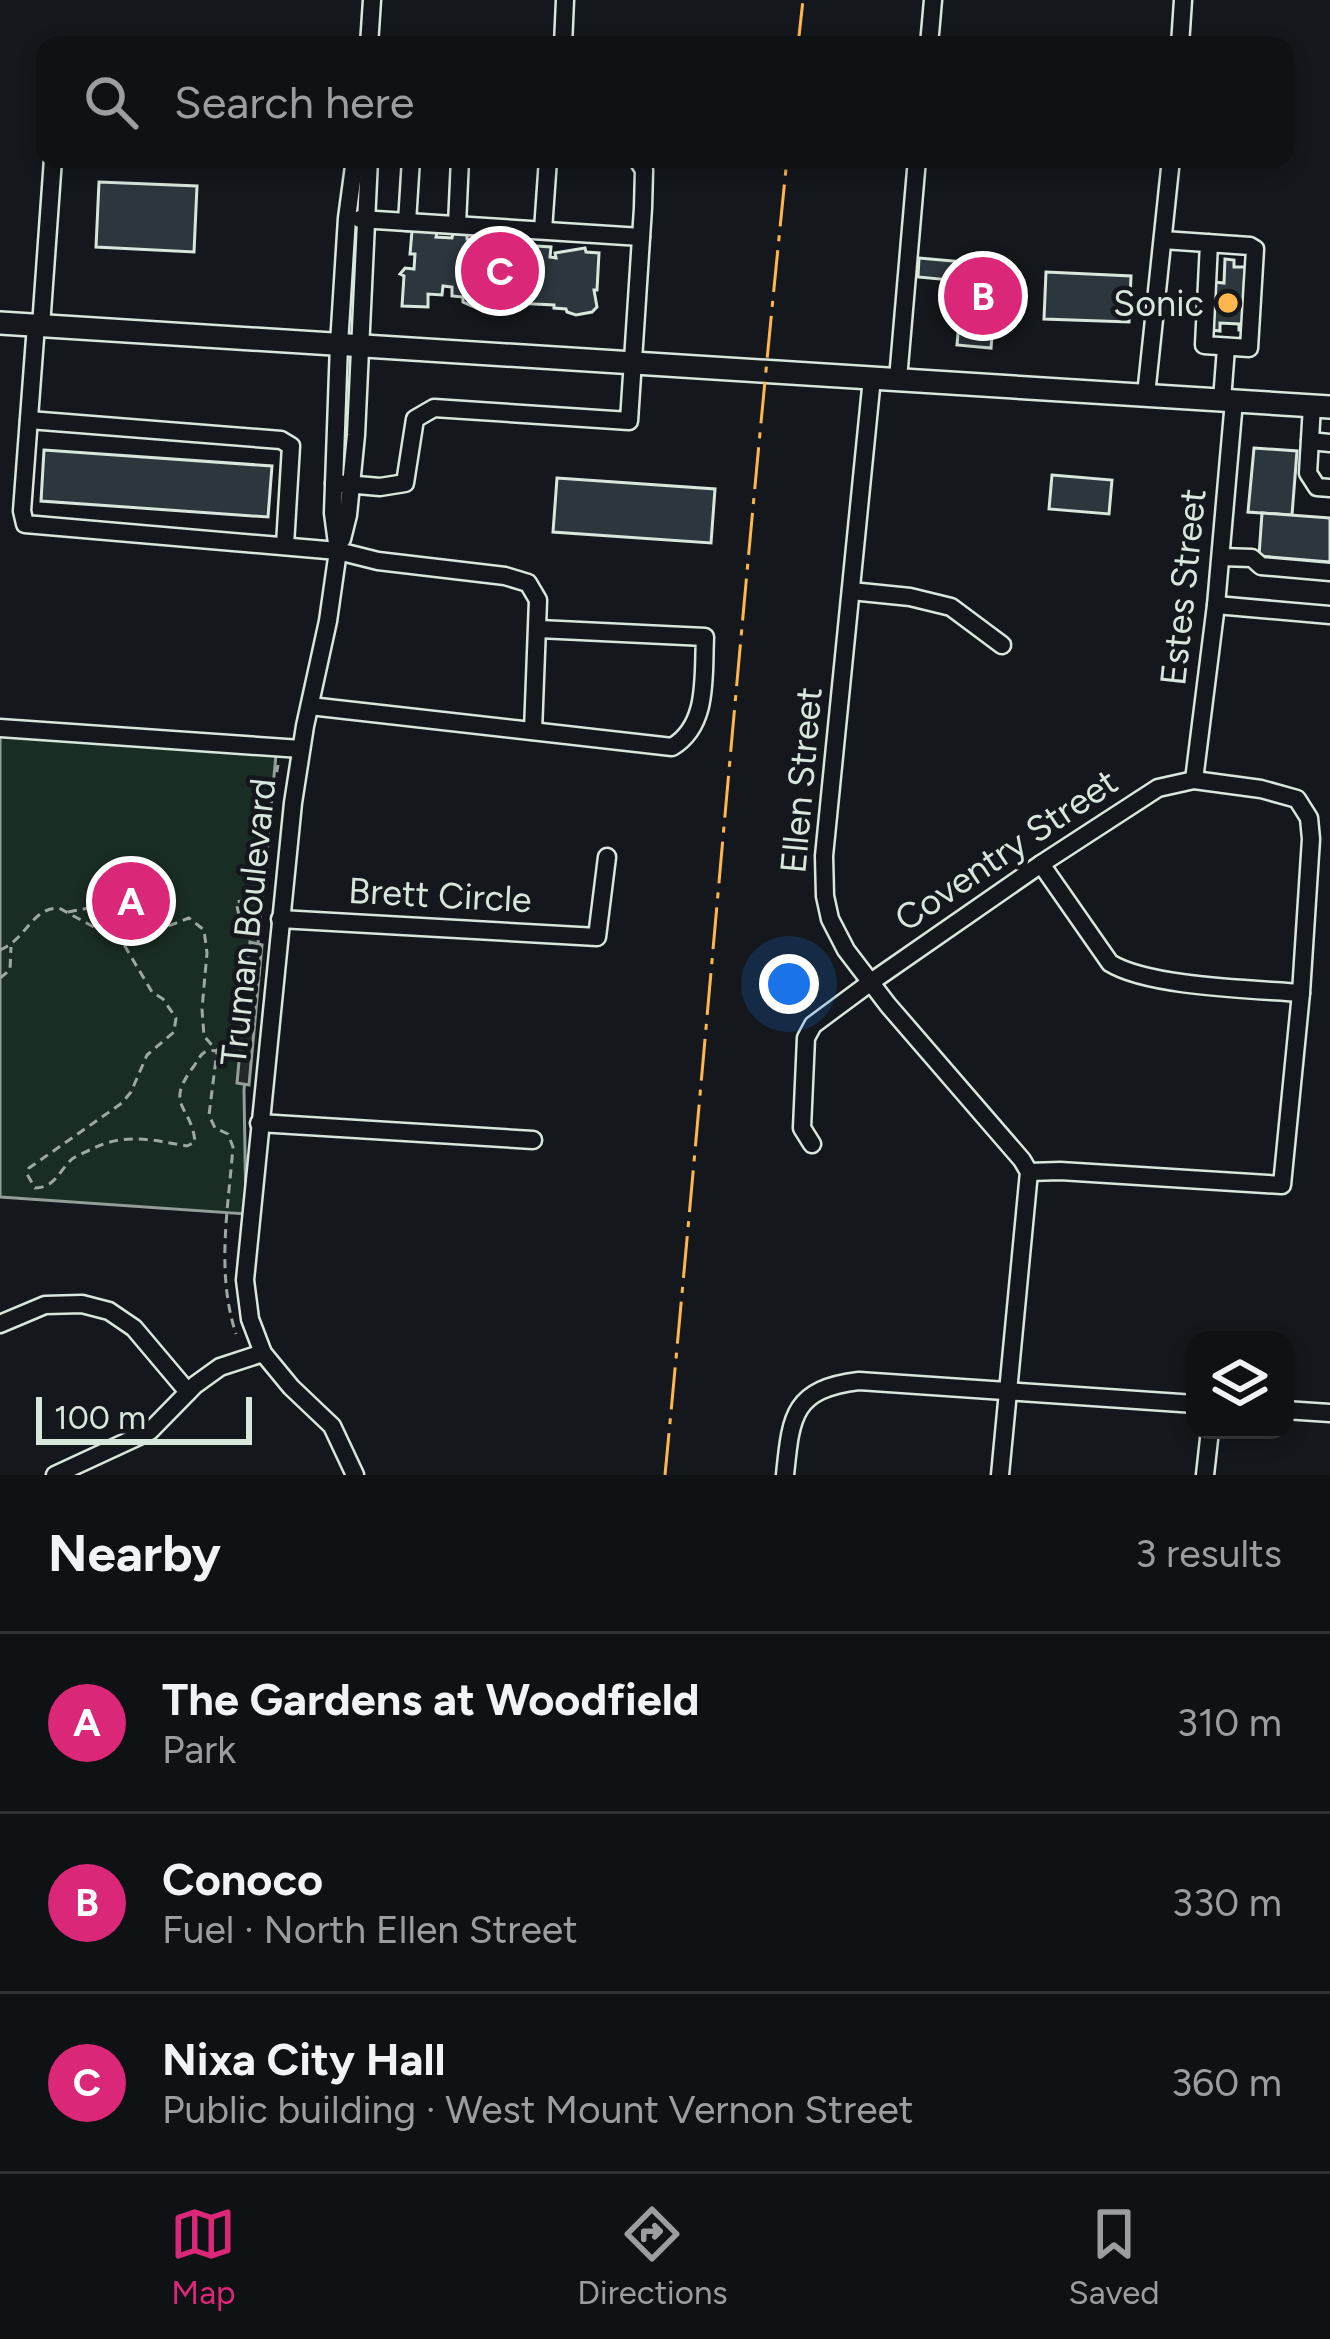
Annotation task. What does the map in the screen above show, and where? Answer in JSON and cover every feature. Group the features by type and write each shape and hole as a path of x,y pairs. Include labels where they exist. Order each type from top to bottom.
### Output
{"main road":[{"path":"0,323 1321,407"}],"street":[{"path":"370,36 372,0"},
{"path":"564,36 566,0"},
{"path":"930,36 933,0"},
{"path":"1181,36 1183,0"},
{"path":"52,168 29,420 25,524 338,551 528,583 538,600 539,629 533,731"},
{"path":"350,345 347,218 355,168"},
{"path":"350,345 367,219 369,168"},
{"path":"407,222 410,168"},
{"path":"457,225 460,168"},
{"path":"543,230 547,168"},
{"path":"342,484 380,487 405,483 415,418 434,408 629,421 643,168"},
{"path":"898,380 916,168"},
{"path":"1146,395 1170,168"},
{"path":"347,218 641,237"},
{"path":"1163,240 1209,243 1250,246 1256,253 1250,344 1244,349 1204,345 1209,243"},
{"name":"Truman Boulevard","path":"350,345 342,484 333,514 338,551 301,748 245,1280 250,1319 263,1353 332,1426 356,1475"},
{"name":"Estes Street","path":"1194,780 1221,557 1226,348"},
{"name":"Ellen Street","path":"872,378 824,856 825,896 830,919 846,950 1030,1172"},
{"path":"1321,407 1310,441 1308,472 1317,487 1330,488"},
{"path":"29,420 281,440 291,446 285,545"},
{"path":"1310,441 1330,443"},
{"path":"1221,557 1330,572"},
{"path":"851,591 951,607 1002,645"},
{"path":"1216,605 1330,615"},
{"path":"310,706 672,747 686,739 700,713 705,637 539,629"},
{"path":"0,728 301,748"},
{"name":"Coventry Street","path":"812,1144 802,1128 806,1038 813,1025 1147,793 1194,780 1297,799 1309,818 1311,839 1301,992"},
{"name":"Brett Circle","path":"280,919 597,937 608,856"},
{"path":"1000,1475 1030,1172 1282,1185 1301,992 1148,977 1122,970 1110,963 1041,864"},
{"path":"259,1123 533,1140"},
{"path":"0,1324 45,1305 82,1304 109,1311 134,1328 188,1392"},
{"path":"55,1475 150,1431 220,1367 263,1353"},
{"path":"785,1475 795,1415 817,1392 839,1383 1186,1403"},
{"path":"1294,1411 1330,1413"},
{"path":"1205,1475 1209,1439"}],"path":[{"path":"239,915 236,902 256,898 266,889 271,802 279,766 276,746"},
{"path":"0,950 22,936 43,910 52,907 66,912 123,943 152,992 176,1018 174,1032 147,1055 122,1103 29,1168 29,1182 35,1188 52,1184 73,1159 99,1145 131,1137 187,1147 195,1142 181,1109 182,1084 201,1053 211,1049 225,1053"},
{"path":"66,912 111,909 163,928 189,918 204,930 204,1036 217,1051 209,1115 215,1128 228,1133 233,1147 224,1264 227,1306 236,1334"},
{"path":"0,978 10,970 11,945"}],"green space":[{"path":"0,734 276,755 244,1090 246,1214 0,1197"}],"shaded area":[{"path":"250,942 262,945 249,1085 237,1083"}],"building":[{"path":"99,182 197,186 194,252 96,247"},
{"path":"412,231 452,238 453,233 467,234 467,239 481,243 486,235 502,237 502,244 551,247 550,257 556,258 555,253 585,248 599,253 594,290 597,307 576,315 554,305 502,303 479,309 463,302 463,297 452,296 452,287 443,286 442,295 428,294 428,307 402,306 404,276 400,274 405,268 414,269"},
{"path":"919,258 998,265 991,348 957,345 960,311 969,312 972,282 918,277"},
{"name":"Sonic","path":"1225,259 1234,260 1234,267 1245,267 1242,330 1239,324 1220,323 1220,331 1211,330 1213,282 1224,283"},
{"path":"1046,272 1131,276 1129,322 1044,319"},
{"path":"1254,448 1297,451 1292,515 1248,512"},
{"path":"44,450 272,466 268,517 41,501"},
{"path":"1052,475 1112,480 1109,514 1049,509"},
{"path":"557,478 715,489 711,543 553,532"},
{"path":"1262,513 1330,518 1330,562 1259,556"}],"power":[{"path":"799,36 803,0"},
{"path":"665,1475 786,168"}],"place":[{"name":"Nixa City Hall","path":"500,271"},
{"name":"Conoco","path":"983,296"},
{"name":"Sonic","path":"1228,303"},
{"name":"The Gardens at Woodfield","path":"131,901"}]}
